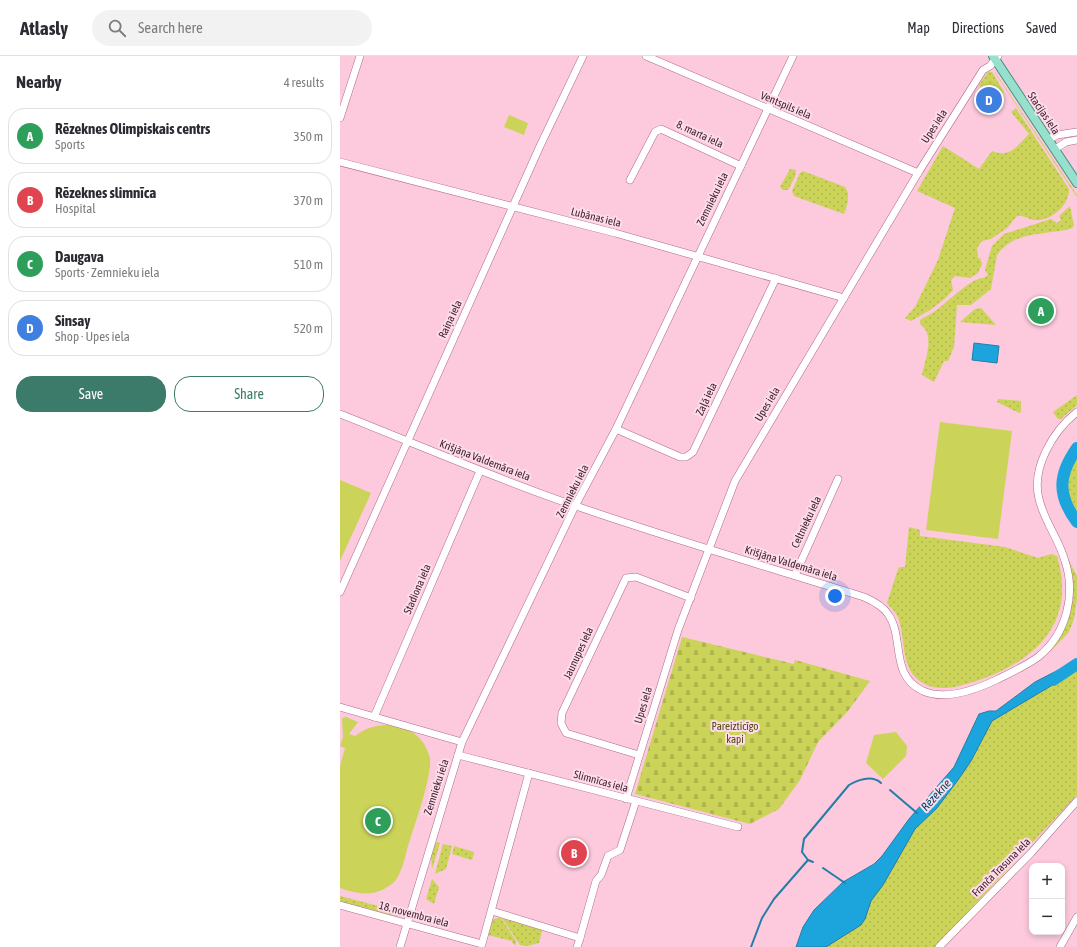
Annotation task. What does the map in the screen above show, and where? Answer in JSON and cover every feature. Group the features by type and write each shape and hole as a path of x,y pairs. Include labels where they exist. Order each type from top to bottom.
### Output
{"main road":[{"name":"Stacijas iela","path":"995,57 1077,183"}],"street":[{"path":"340,118 360,56"},
{"name":"Raiņa iela","path":"340,592 583,56"},
{"name":"Ventspils iela","path":"646,56 665,59 768,109 918,174"},
{"name":"Zemnieku iela","path":"400,947 462,742 575,506 616,429 793,56"},
{"name":"Upes iela","path":"626,799 678,630 710,550 735,481 918,174 983,70 990,66 995,57"},
{"name":"8. marta iela","path":"630,180 655,132 661,129 741,166"},
{"path":"1048,139 1056,135 1077,132"},
{"path":"1055,149 1075,139"},
{"name":"Lubānas iela","path":"340,162 513,208 615,233 844,298"},
{"name":"Zaļā iela","path":"616,429 680,457 690,455 693,452 776,278"},
{"name":"Krišjāņa Valdemāra iela","path":"340,414 480,471 575,506 710,550 864,597 884,609 892,621 901,667 912,684 927,692 945,695 983,686 1024,666 1040,655 1056,638 1064,622 1069,604 1069,576 1066,564 1041,507 1038,483 1039,468 1044,455 1060,430 1077,412"},
{"name":"Stadiona iela","path":"374,717 480,471"},
{"name":"Celtnieku iela","path":"794,575 838,479"},
{"name":"Jaunupes iela","path":"639,755 566,733 561,723 562,714 626,578 636,576 691,598"},
{"path":"340,707 462,742"},
{"name":"Slimnīcas iela","path":"458,755 738,827"},
{"path":"529,773 500,874 492,911 580,938"},
{"path":"577,947 596,881 601,875 608,856 620,850 636,801"},
{"name":"Franča Trasuna iela","path":"939,947 1032,853 1077,801"},
{"name":"18. novembra iela","path":"340,905 482,944 492,911"},
{"path":"1060,947 1077,917"}],"green space":[{"path":"988,72 992,72 1004,92 998,97 987,95 979,85"},
{"path":"995,73 1077,195 1077,197"},
{"path":"1036,102 1057,129 1063,130 1053,129 1044,122 1039,113"},
{"path":"1016,108 1069,189 1069,195 1063,206 1048,218 1035,220 1017,216 1007,228 991,239 982,241 977,248 978,258 980,258 982,264 978,273 970,278 955,276 951,280 953,290 939,304 911,321 905,318 915,307 938,260 955,208 917,191 943,146 979,169 992,151 1004,153 1017,147 1029,134 1011,112"},
{"path":"509,115 528,123 524,135 504,127"},
{"path":"790,169 796,170 795,177 788,190 783,190 780,187"},
{"path":"803,171 845,187 848,197 844,214 794,196 792,191 800,173"},
{"path":"1070,206 1074,226 1070,229 1030,235 1020,238 1004,247 997,255 991,289 971,305 957,305 954,347 948,361 944,361 934,382 922,375 927,355 928,341 927,334 925,329 920,324 920,320 934,312 973,281 984,278 988,275 985,270 992,246 1004,234 1051,219 1057,223 1061,220 1059,216"},
{"path":"981,308 996,325 960,322 975,309"},
{"path":"1077,395 1077,405 1061,419 1058,419 1053,412"},
{"path":"998,399 1021,401 1021,412 1019,413 997,402"},
{"path":"940,422 1012,431 998,539 926,530"},
{"path":"1077,449 1077,522 1062,486"},
{"path":"340,480 371,493 340,561"},
{"path":"909,527 920,530 920,536 1005,547 1038,558 1051,554 1057,556 1062,580 1061,601 1056,620 1046,636 1033,650 1017,662 998,673 976,681 950,688 936,688 923,683 916,678 907,663 898,617 887,603 898,569 900,567 905,567"},
{"path":"1068,559 1077,576 1077,599 1074,619 1069,632 1049,653 1063,630 1070,609 1072,586"},
{"name":"Pareizticīgo kapi","path":"682,637 794,664 795,660 870,681 848,711 818,742 800,780 779,809 750,824 635,794"},
{"path":"1077,660 1077,795 935,947 813,947 944,788 986,719"},
{"path":"346,717 358,722 349,734 355,736 376,726 399,726 410,731 419,737 426,747 430,759 426,788 399,874 391,885 377,892 371,893 359,893 340,888 340,766 345,748 340,746 343,737 342,718"},
{"path":"896,732 907,746 906,756 883,779 866,763 874,735"},
{"path":"436,842 440,843 432,869 431,857"},
{"path":"443,844 452,846 446,869 435,874"},
{"path":"454,846 474,852 472,860 452,854"},
{"path":"432,879 439,887 434,904 426,899"},
{"path":"340,896 397,911 398,917 340,901"},
{"path":"501,918 516,941 516,945 513,944 512,941 488,935 493,919"},
{"path":"502,918 540,927 542,931 539,943 527,946 520,945"}],"water":[{"path":"974,343 999,346 997,363 972,360"},
{"path":"1066,666 1066,677 992,721 971,761 958,780 937,808 915,829 883,885 871,901 865,919 861,925 826,947 796,947 803,927 814,910 843,882 874,864 882,856 909,819 954,767 979,714 989,711 996,711 1035,682"}],"waterway":[{"name":"Rēzekne","path":"1077,448 1066,467 1062,485 1066,503 1077,522"},
{"name":"Rēzekne","path":"1053,680 1077,664"},
{"path":"813,862 808,860 802,852 804,839 849,785 865,779 873,779 881,783"},
{"path":"890,790 917,813"},
{"path":"751,947 762,918 774,899 808,860"},
{"path":"823,868 845,883"}],"place":[{"name":"Sinsay","path":"989,100"},
{"name":"Rēzeknes Olimpiskais centrs","path":"1041,311"},
{"name":"Daugava","path":"378,821"},
{"name":"Rēzeknes slimnīca","path":"574,853"}]}
